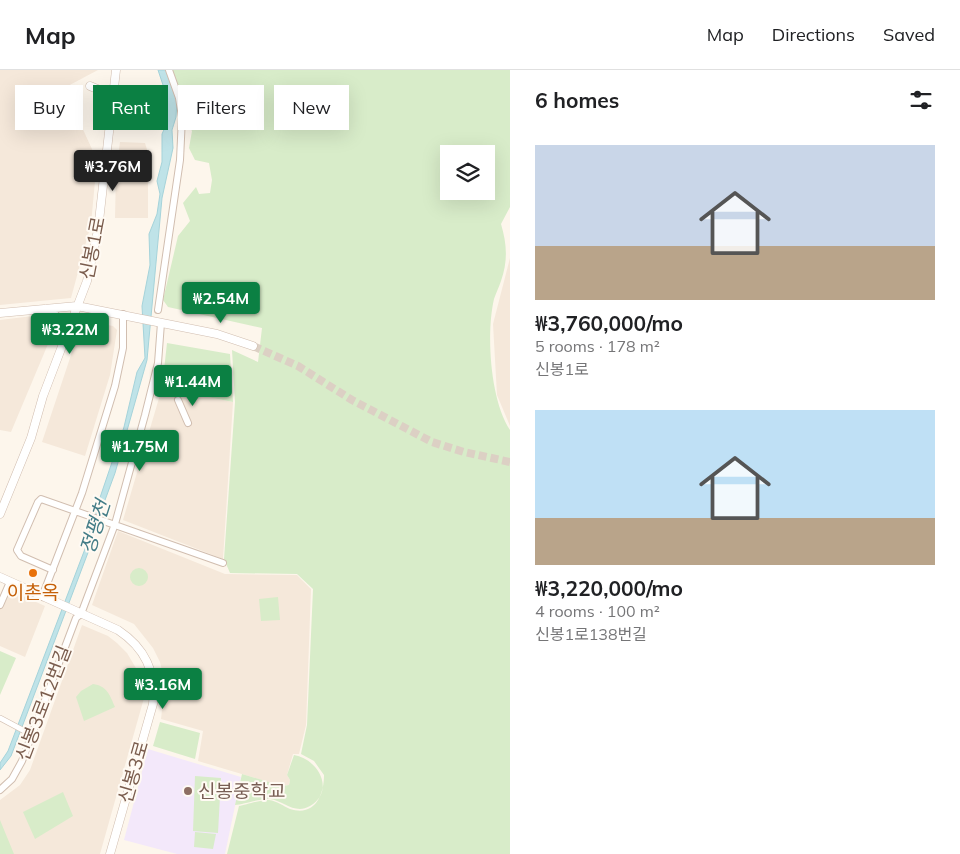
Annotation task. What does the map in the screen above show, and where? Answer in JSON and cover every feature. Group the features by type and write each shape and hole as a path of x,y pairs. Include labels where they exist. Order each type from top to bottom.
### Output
{"street":[{"name":"신봉1로","path":"114,85 116,70"},
{"path":"158,310 180,160 182,117 179,98 169,70"},
{"name":"신봉1로","path":"0,514 31,438 43,396 87,281 98,230 109,130"},
{"path":"0,313 76,306 217,334 252,346"},
{"path":"44,309 58,316 63,342"},
{"path":"0,577 42,597 79,513 115,386 123,348 123,314"},
{"name":"신봉3로12번길","path":"0,790 17,771 111,523 156,373 159,322"},
{"path":"178,400 188,423"},
{"path":"53,570 20,555 17,547 40,500 48,501 223,563"},
{"path":"0,605 10,582"},
{"name":"신봉3로","path":"42,597 118,630 134,641 146,658 154,685 151,714 110,854"},
{"path":"1,720 30,733"}],"shaded area":[{"path":"0,70 98,70 70,85 15,85 15,130 83,129 97,160 91,224 71,298 0,305"},
{"path":"120,142 145,143 148,153 148,218 115,218 116,172"},
{"path":"510,258 510,426 497,395 493,324"},
{"path":"49,314 55,320 56,325 11,432 0,430 0,320"},
{"path":"89,322 113,326 117,330 110,375 85,456 42,442 81,325"},
{"path":"162,388 233,402 223,559 123,520"},
{"path":"118,531 225,574 297,575 311,589 306,725 299,754 293,754 287,775 290,780 289,785 282,786 198,761 203,731 161,719 165,683 160,662 153,648 134,624 92,605"},
{"path":"9,590 45,606 25,657 0,646 0,610"},
{"path":"82,625 108,636 117,643 127,653 143,680 144,698 100,854 0,854 0,800 20,785 30,770"},
{"name":"신봉중학교","path":"148,749 241,777 225,854 177,854 124,840"}],"green space":[{"path":"172,70 510,70 510,207 501,224 505,239 506,259 494,299 490,347 498,402 510,430 510,854 227,854 239,806 269,800 290,809 306,810 312,807 320,797 324,775 314,761 301,754 307,725 313,589 297,574 230,573 224,559 235,402 232,350 258,362 262,328 168,307 163,300 178,236 190,221 183,203 196,187 199,194 210,193 212,180 209,163 195,160 189,148 192,131 264,130 264,85 178,85 178,94"},
{"path":"167,343 230,354 233,402 162,388"},
{"path":"135,568 143,568 148,573 146,584 135,586 130,581 130,573"},
{"path":"278,597 280,620 261,621 259,599"},
{"path":"0,651 16,658 0,695"},
{"path":"93,684 105,689 115,707 84,721 76,697 81,691"},
{"path":"160,722 200,733 195,759 153,746"},
{"path":"294,755 310,762 321,776 322,792 318,799 310,806 299,809 270,799 235,805 242,774 282,786 289,785 290,780 287,775"},
{"path":"195,776 221,778 218,833 193,831"},
{"path":"63,792 73,816 35,839 23,812"},
{"path":"0,820 14,854 0,854"},
{"path":"195,832 216,834 213,849 194,847"}],"water":[{"name":"정평천","path":"158,70 166,70 177,100 176,117 172,130 173,148 162,198 147,360 115,473 94,530 92,542 11,756 0,770 0,763 8,751 88,541 91,524 124,427 137,372 145,358 142,306 150,265 149,234 157,214 160,194 157,181 162,162 162,134 164,130 168,130 168,85 163,85"}],"tunnel":[{"path":"253,346 298,366 352,400 432,442 464,452 510,462"}],"place":[{"name":"이촌옥","path":"33,573"},
{"name":"신봉중학교","path":"188,791"}]}
